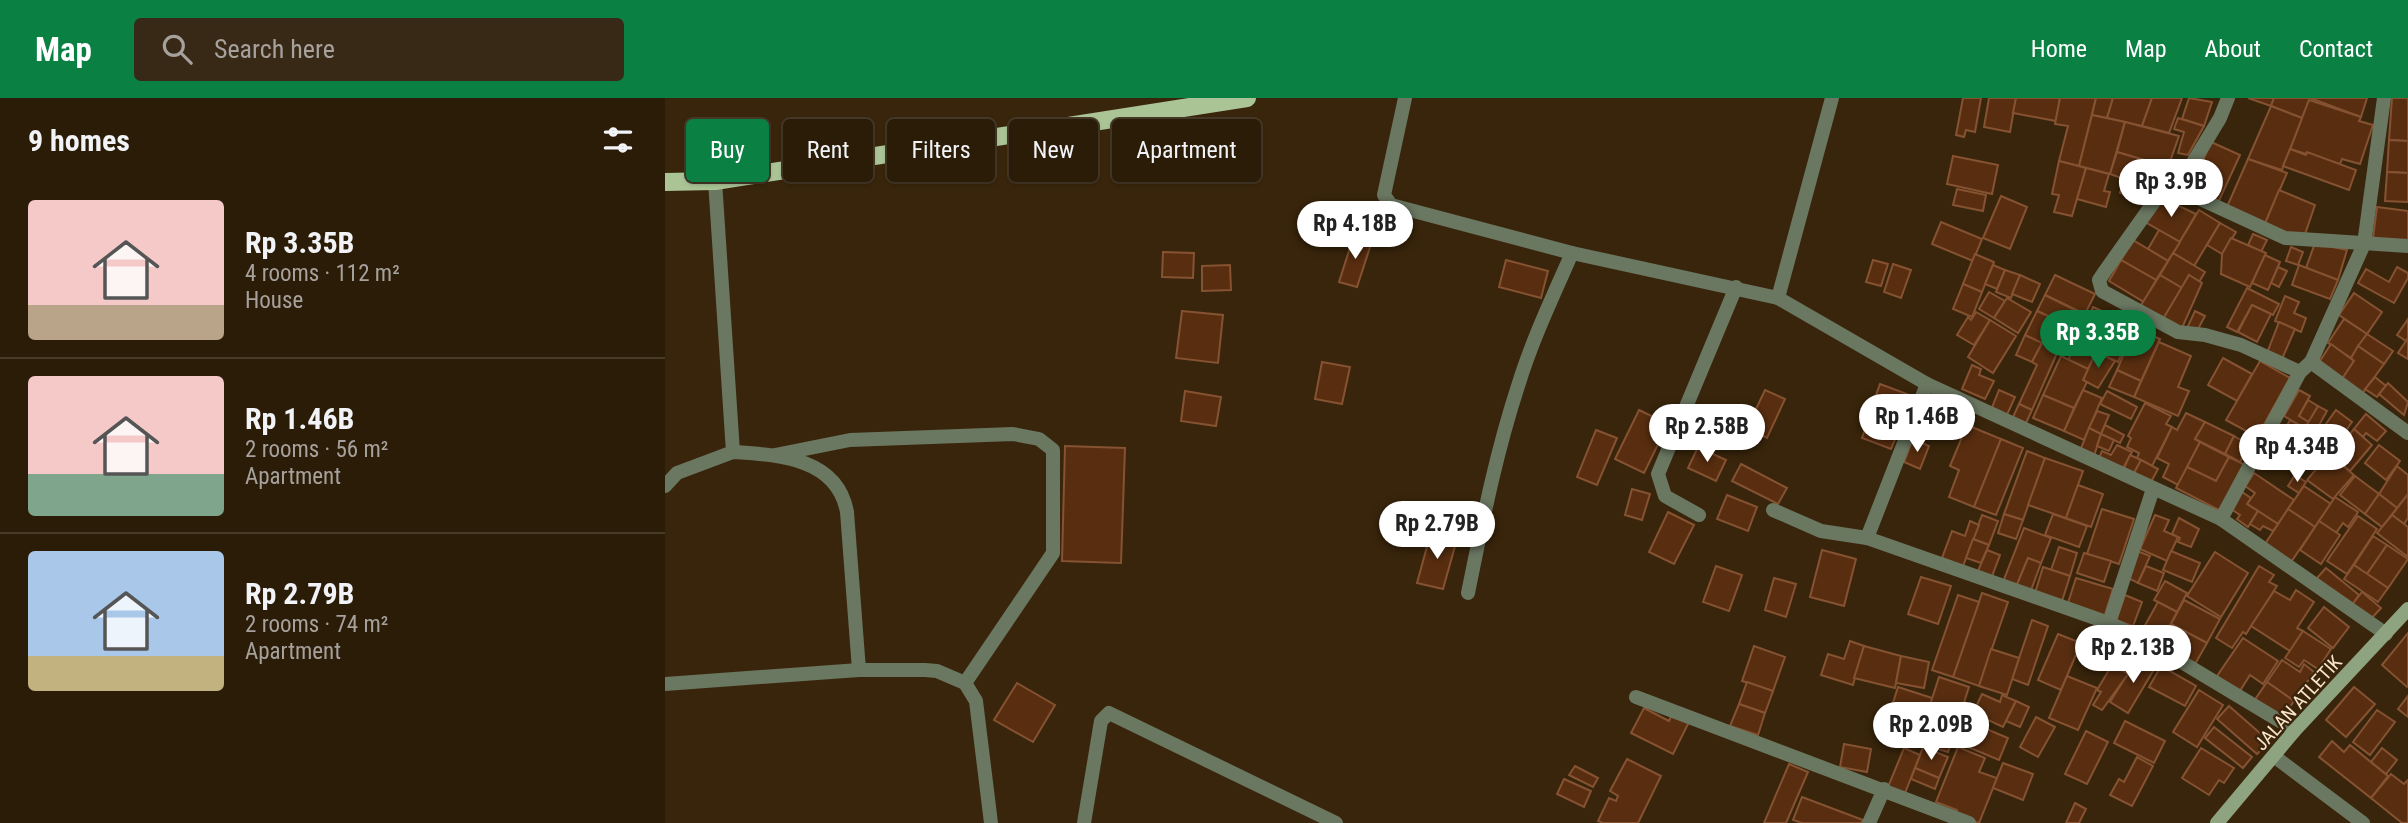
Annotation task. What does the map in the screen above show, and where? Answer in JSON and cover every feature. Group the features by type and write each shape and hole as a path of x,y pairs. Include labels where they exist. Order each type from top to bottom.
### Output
{"main road":[{"path":"769,173 1247,98"},
{"path":"665,182 686,182"}],"street":[{"path":"1405,98 1384,195 1387,203 1572,253 1777,298 1927,384 2221,519 2386,634"},
{"path":"1777,298 1832,98"},
{"path":"2228,98 2220,118 2180,186 2156,199 2099,280 2102,291 2178,332 2204,335 2241,345 2305,367 2408,433"},
{"path":"2221,519 2305,367 2364,244 2384,98"},
{"path":"715,182 733,452"},
{"path":"2180,186 2185,192 2285,238 2408,246"},
{"path":"1468,593 1487,502 1518,385 1536,334 1572,253"},
{"path":"1699,515 1665,496 1658,474 1736,287"},
{"path":"1867,538 1927,384"},
{"path":"775,455 851,440 1013,434 1039,439 1053,450 1053,553 965,683"},
{"path":"665,486 677,473 733,452 775,455 802,461 824,473 845,502 859,670"},
{"path":"2109,623 2153,489"},
{"path":"1773,510 1829,534 1867,538 2109,623 2145,640 2295,730"},
{"name":"JALAN ATLETIK","path":"2217,823 2295,730 2408,609"},
{"path":"665,684 859,670 937,671 965,683 973,691 992,823"},
{"path":"1636,696 1969,823"},
{"path":"1084,823 1101,720 1109,713 1336,823"},
{"path":"2275,757 2363,823"},
{"path":"1869,823 1884,789"}],"building":[{"path":"1963,98 1981,98 1975,132 1966,130 1964,137 1956,135"},
{"path":"1989,98 2016,98 2010,132 1984,127"},
{"path":"2016,98 2060,98 2056,121 2013,113"},
{"path":"2060,98 2096,98 2079,166 2059,161 2068,126 2055,124"},
{"path":"2096,98 2113,98 2107,118 2092,115"},
{"path":"2113,98 2152,98 2142,126 2107,118"},
{"path":"2152,98 2182,98 2169,133 2142,126"},
{"path":"2189,98 2212,102 2204,126 2182,119"},
{"path":"2248,98 2274,98 2271,106"},
{"path":"2274,98 2310,98 2302,118 2271,106"},
{"path":"2310,98 2367,98 2361,117"},
{"path":"2392,98 2408,98 2408,141 2389,140"},
{"path":"2309,100 2361,117 2359,121 2373,125 2360,164 2342,159 2340,164 2290,149"},
{"path":"2271,106 2302,118 2282,170 2248,159"},
{"path":"2092,115 2125,122 2110,174 2079,166"},
{"path":"2178,118 2204,126 2188,155 2178,153 2184,132 2174,129"},
{"path":"2125,122 2179,136 2168,167 2117,152"},
{"path":"2389,140 2408,141 2408,173 2387,172"},
{"path":"2211,142 2240,155 2218,203 2190,190"},
{"path":"2290,149 2306,155 2307,152 2356,170 2349,190 2283,166"},
{"path":"2117,152 2168,167 2161,189 2148,199 2120,193 2124,179 2110,174"},
{"path":"1953,156 1998,165 1992,194 1947,184"},
{"path":"2248,159 2287,173 2264,226 2226,209"},
{"path":"2059,161 2086,168 2072,216 2054,212 2059,195 2052,194"},
{"path":"2086,168 2109,174 2104,191 2110,192 2106,207 2077,199"},
{"path":"2387,172 2408,173 2408,202 2385,201"},
{"path":"1957,189 1986,195 1983,211 1953,205"},
{"path":"2279,190 2315,205 2303,240 2264,226"},
{"path":"2001,196 2027,207 2010,249 1983,238"},
{"path":"2162,198 2196,214 2180,242 2145,222"},
{"path":"2377,207 2408,211 2408,243 2373,238"},
{"path":"2199,210 2220,223 2194,266 2173,253"},
{"path":"1941,222 1982,239 1973,261 1932,244"},
{"path":"2220,223 2236,232 2222,254 2207,245"},
{"path":"2159,230 2180,242 2168,261 2148,249"},
{"path":"2253,234 2267,240 2261,252 2248,245"},
{"path":"1354,235 1372,241 1357,287 1339,282"},
{"path":"2231,238 2266,253 2250,287 2221,274 2222,254"},
{"path":"2133,240 2168,261 2156,280 2121,260"},
{"path":"2315,243 2347,250 2338,280 2306,268"},
{"path":"2291,247 2303,252 2298,265 2286,261"},
{"path":"1163,252 1194,253 1193,278 1162,277"},
{"path":"2173,253 2205,272 2199,282 2189,275 2182,288 2160,275"},
{"path":"1975,254 1994,262 1982,292 1963,284"},
{"path":"2265,255 2280,262 2268,290 2252,283"},
{"path":"1506,260 1548,271 1541,298 1499,287"},
{"path":"1873,260 1888,264 1881,286 1866,282"},
{"path":"2121,260 2156,280 2144,302 2109,281"},
{"path":"1893,264 1911,270 1901,298 1884,292"},
{"path":"1230,265 1231,290 1202,291 1202,266"},
{"path":"1993,265 2005,270 1997,289 1985,284"},
{"path":"2299,265 2338,280 2330,299 2292,285"},
{"path":"2278,267 2287,271 2279,287 2271,283"},
{"path":"2397,267 2408,273 2408,278 2394,303 2358,283 2366,269 2389,282"},
{"path":"2005,270 2020,275 2011,298 1996,292"},
{"path":"2020,275 2040,284 2032,302 2012,294"},
{"path":"2055,275 2095,294 2085,314 2045,295"},
{"path":"2160,275 2182,288 2163,319 2141,305"},
{"path":"2189,275 2202,283 2182,328 2163,319"},
{"path":"1963,284 1982,292 1972,317 1953,309"},
{"path":"2247,288 2279,304 2273,315 2252,305 2237,332 2227,327"},
{"path":"1989,292 2005,301 1994,318 1979,309"},
{"path":"2354,293 2382,312 2367,334 2339,315"},
{"path":"2045,295 2077,311 2070,326 2037,311"},
{"path":"2285,296 2299,302 2294,313 2306,318 2301,332 2275,321"},
{"path":"2007,298 2031,312 2018,333 1994,318"},
{"path":"2252,305 2271,314 2257,342 2238,332"},
{"path":"2093,307 2113,316 2096,352 2077,343"},
{"path":"1182,311 1223,315 1218,363 1176,358"},
{"path":"2037,311 2070,326 2058,351 2025,335"},
{"path":"2195,311 2205,316 2196,333 2187,328"},
{"path":"1976,312 1990,320 1974,345 1957,335 1968,317 1971,320"},
{"path":"2113,316 2135,327 2118,362 2096,352"},
{"path":"2344,319 2367,334 2351,358 2328,343"},
{"path":"2408,319 2408,338 2406,341 2397,335"},
{"path":"1990,320 2016,336 1993,373 1968,357"},
{"path":"2279,322 2295,329 2282,359 2267,353"},
{"path":"2135,328 2160,339 2141,381 2117,370"},
{"path":"2367,334 2393,351 2384,364 2358,346"},
{"path":"2025,335 2042,343 2032,362 2016,355"},
{"path":"2408,338 2408,359 2398,353"},
{"path":"2159,342 2191,356 2178,387 2189,391 2178,416 2134,397"},
{"path":"2042,343 2058,351 2032,410 2019,404 2037,365 2032,362"},
{"path":"2077,343 2096,352 2088,369 2068,360"},
{"path":"2331,344 2354,361 2342,379 2318,364"},
{"path":"2358,346 2384,364 2362,394 2342,379 2354,361 2351,358"},
{"path":"2096,352 2115,361 2098,388 2083,380"},
{"path":"2061,356 2088,369 2083,380 2087,382 2074,408 2043,395"},
{"path":"2223,358 2252,374 2237,401 2208,385"},
{"path":"2260,361 2290,378 2257,437 2226,420"},
{"path":"1322,362 1350,367 1342,404 1315,399"},
{"path":"1972,365 1981,369 1979,375 1994,381 1985,399 1962,389"},
{"path":"2117,370 2141,381 2134,397 2109,387"},
{"path":"2375,377 2386,386 2377,397 2365,389"},
{"path":"2388,383 2408,402 2404,415 2379,394"},
{"path":"1880,384 1915,397 1906,419 1872,406"},
{"path":"1765,390 1785,399 1767,438 1747,428"},
{"path":"1999,390 2015,397 2006,417 1991,410"},
{"path":"2083,390 2102,398 2084,440 2064,431"},
{"path":"2299,390 2310,396 2299,416 2309,422 2305,428 2284,416"},
{"path":"1185,391 1221,397 1216,426 1181,421"},
{"path":"2107,391 2137,407 2131,419 2100,404"},
{"path":"2043,395 2074,408 2064,431 2033,418"},
{"path":"2308,400 2318,406 2309,422 2299,416"},
{"path":"2145,403 2171,416 2166,424 2172,427 2152,466 2137,458 2139,453 2127,447 2131,438 2128,436"},
{"path":"2019,404 2032,410 2026,423 2013,417"},
{"path":"2318,406 2327,411 2314,434 2305,428"},
{"path":"1639,410 1668,424 1644,473 1615,459"},
{"path":"2336,410 2352,422 2340,439 2323,428"},
{"path":"2097,411 2109,415 2101,434 2089,428"},
{"path":"2186,413 2205,422 2195,439 2200,442 2178,485 2163,477 2169,464 2157,458 2172,427 2177,430"},
{"path":"2366,414 2386,431 2377,441 2366,433 2363,437 2354,429"},
{"path":"1869,418 1899,430 1891,449 1862,438"},
{"path":"2290,420 2314,434 2301,455 2278,442"},
{"path":"2205,422 2234,436 2225,454 2195,439"},
{"path":"1967,425 2001,439 1974,507 1949,497 1959,470 1950,466"},
{"path":"2105,425 2124,435 2120,443 2101,434"},
{"path":"2089,428 2101,434 2094,456 2080,451"},
{"path":"2354,429 2372,445 2350,471 2331,456"},
{"path":"1596,430 1617,438 1597,485 1577,477"},
{"path":"2101,434 2114,440 2109,451 2097,446"},
{"path":"2234,436 2249,445 2240,462 2225,454"},
{"path":"1913,439 1929,446 1920,469 1904,462"},
{"path":"2001,439 2023,448 1996,515 1974,507"},
{"path":"2200,442 2229,457 2216,481 2187,467"},
{"path":"2317,444 2329,454 2320,465 2308,455"},
{"path":"2117,445 2132,452 2121,472 2098,460 2102,451 2111,455"},
{"path":"2284,445 2301,455 2293,469 2276,459"},
{"path":"2379,445 2400,461 2386,480 2365,463"},
{"path":"1065,446 1125,448 1121,563 1062,561"},
{"path":"1698,447 1726,460 1716,481 1688,468"},
{"path":"2027,451 2045,458 2023,520 2004,514"},
{"path":"2329,454 2354,475 2333,499 2307,480"},
{"path":"2130,455 2141,460 2134,473 2124,468"},
{"path":"2229,457 2245,465 2221,511 2176,488 2187,467 2216,481"},
{"path":"2045,458 2083,471 2066,518 2028,505"},
{"path":"2141,460 2158,469 2151,482 2134,473"},
{"path":"1741,464 1787,488 1778,504 1732,481"},
{"path":"2397,466 2408,475 2408,494 2397,508 2379,494"},
{"path":"2254,473 2294,500 2278,524 2247,504 2255,493 2245,486"},
{"path":"2295,475 2306,482 2299,493 2288,486"},
{"path":"2355,476 2379,494 2365,514 2340,495"},
{"path":"2078,485 2103,494 2091,527 2066,518"},
{"path":"2304,486 2331,504 2315,527 2288,509"},
{"path":"1632,489 1650,494 1642,520 1625,515"},
{"path":"2242,492 2251,498 2247,504 2258,511 2248,527 2237,519 2240,515 2231,509"},
{"path":"2379,494 2397,508 2382,527 2365,514"},
{"path":"2408,494 2408,518 2404,524 2392,515"},
{"path":"1727,495 1757,507 1748,531 1717,519"},
{"path":"2335,497 2358,512 2348,527 2343,523 2336,533 2319,521"},
{"path":"2102,509 2134,519 2119,564 2087,554"},
{"path":"2288,509 2315,527 2291,562 2265,544"},
{"path":"2258,511 2278,524 2273,531 2263,526 2260,530 2250,524"},
{"path":"1668,512 1694,525 1674,564 1649,552"},
{"path":"2004,514 2023,520 2016,539 1998,533"},
{"path":"2053,514 2087,526 2079,547 2045,535"},
{"path":"1982,515 1998,521 1989,545 1973,539"},
{"path":"2155,515 2169,520 2164,531 2178,537 2167,561 2140,549"},
{"path":"2392,515 2408,527 2408,557 2377,533"},
{"path":"2358,516 2377,529 2347,574 2327,561"},
{"path":"2179,518 2199,529 2191,547 2178,542 2180,538 2172,534"},
{"path":"1970,521 1979,525 1963,566 1942,558 1952,531 1965,536"},
{"path":"2319,521 2340,535 2321,564 2300,550"},
{"path":"2024,528 2051,538 2041,563 2028,558 2016,587 2003,582"},
{"path":"1431,532 1457,539 1443,589 1417,583"},
{"path":"2373,536 2387,545 2367,574 2354,565"},
{"path":"1973,539 1989,545 1981,563 1966,558"},
{"path":"2387,545 2408,559 2388,588 2367,574"},
{"path":"2059,547 2077,553 2070,576 2051,570"},
{"path":"1822,550 1856,559 1844,606 1810,597"},
{"path":"1987,550 2000,555 1991,579 1977,573"},
{"path":"2137,551 2150,556 2138,583 2126,577"},
{"path":"2171,551 2200,563 2192,582 2163,570"},
{"path":"2215,552 2248,573 2221,617 2187,596"},
{"path":"2084,553 2111,561 2104,582 2077,573"},
{"path":"2028,558 2041,563 2030,593 2016,587"},
{"path":"2354,565 2388,588 2378,602 2344,579"},
{"path":"1716,566 1742,575 1729,611 1703,602"},
{"path":"2146,566 2164,573 2157,591 2138,583"},
{"path":"2259,566 2274,575 2269,582 2277,586 2246,634 2243,632 2232,648 2216,638"},
{"path":"2043,567 2070,576 2062,601 2035,593"},
{"path":"2326,568 2359,595 2351,606 2316,579"},
{"path":"1921,577 1951,586 1938,624 1908,614"},
{"path":"1774,578 1796,584 1786,617 1765,610"},
{"path":"2076,578 2113,589 2104,618 2067,606"},
{"path":"2165,581 2187,593 2177,612 2154,600"},
{"path":"2296,590 2314,602 2297,628 2303,631 2290,651 2251,626 2274,591 2290,600"},
{"path":"2362,592 2381,608 2369,621 2351,606"},
{"path":"1982,593 2008,602 1979,686 1953,677"},
{"path":"1958,595 1979,602 1953,677 1932,670"},
{"path":"2125,595 2142,602 2133,626 2116,620"},
{"path":"2184,600 2220,619 2207,643 2171,624"},
{"path":"2158,602 2177,612 2159,646 2139,636"},
{"path":"2324,607 2349,627 2333,648 2308,628"},
{"path":"2032,620 2048,626 2028,685 2012,679"},
{"path":"2171,624 2207,643 2194,666 2159,646"},
{"path":"2303,631 2331,649 2318,669 2304,660 2299,667 2285,658"},
{"path":"2408,633 2408,686 2407,687 2382,665"},
{"path":"2058,634 2081,643 2061,690 2038,680"},
{"path":"2243,638 2278,661 2263,684 2250,675 2238,694 2215,679"},
{"path":"1850,641 1864,646 1853,685 1821,675 1828,654 1844,659"},
{"path":"1754,646 1785,657 1773,691 1742,681"},
{"path":"1864,646 1901,656 1895,688 1854,678"},
{"path":"1991,649 2019,658 2007,695 1979,686"},
{"path":"1901,656 1929,662 1924,688 1896,683"},
{"path":"2139,656 2156,666 2128,713 2110,702"},
{"path":"2282,660 2300,672 2304,664 2314,672 2294,701 2267,682"},
{"path":"2112,665 2128,674 2102,710 2093,705 2101,692 2097,690"},
{"path":"2161,666 2196,686 2185,706 2149,687"},
{"path":"2067,676 2097,688 2078,730 2049,718"},
{"path":"1939,677 1969,687 1960,715 1930,705"},
{"path":"1747,682 1773,691 1765,713 1739,704"},
{"path":"2267,682 2294,701 2281,720 2254,701"},
{"path":"1017,683 1055,705 1033,742 994,720"},
{"path":"1898,687 1932,698 1927,717 1892,706"},
{"path":"2354,687 2375,704 2346,737 2326,720"},
{"path":"2199,690 2223,705 2197,747 2173,732"},
{"path":"1982,694 2000,702 2002,695 2016,701 2003,727 1973,713"},
{"path":"2408,696 2408,717 2398,709"},
{"path":"2016,701 2029,707 2020,727 2006,721"},
{"path":"1739,704 1765,713 1758,735 1730,726"},
{"path":"1930,705 1960,715 1948,752 1918,743"},
{"path":"2229,706 2269,741 2257,754 2217,719"},
{"path":"1644,708 1669,721 1672,714 1689,722 1673,754 1631,733"},
{"path":"1899,708 1917,714 1910,735 1892,730"},
{"path":"2377,710 2395,722 2370,755 2353,742"},
{"path":"2036,717 2055,727 2038,757 2020,747"},
{"path":"2125,721 2165,741 2154,763 2114,743"},
{"path":"1972,723 2008,738 1999,760 1963,745"},
{"path":"2214,727 2252,757 2243,768 2205,738"},
{"path":"2086,731 2108,742 2087,784 2065,774"},
{"path":"2332,741 2344,752 2350,745 2388,776 2371,798 2319,757"},
{"path":"1844,744 1871,749 1867,772 1840,767"},
{"path":"1923,747 1948,757 1939,778 1915,768"},
{"path":"1958,747 1985,758 1979,772 1997,778 1979,823 1954,817 1957,810 1936,802"},
{"path":"1904,748 1920,755 1905,793 1888,787"},
{"path":"2201,748 2234,768 2224,783 2219,780 2209,795 2182,778"},
{"path":"2382,748 2397,760 2386,774 2371,762"},
{"path":"2137,757 2153,766 2132,806 2110,795 2119,779 2124,782"},
{"path":"1627,759 1661,776 1638,823 1598,821 1609,798 1616,801 1618,796 1610,791"},
{"path":"2003,763 2033,774 2023,800 1993,788"},
{"path":"1789,764 1808,772 1786,823 1764,823"},
{"path":"1575,766 1598,778 1593,787 1569,775"},
{"path":"1915,768 1939,778 1935,789 1911,779"},
{"path":"2391,774 2404,784 2408,780 2408,823 2402,823 2371,798"},
{"path":"1564,779 1591,791 1584,807 1557,794"},
{"path":"1802,797 1863,820 1861,823 1802,823 1793,820"},
{"path":"2075,803 2086,809 2079,823 2066,823"}]}
